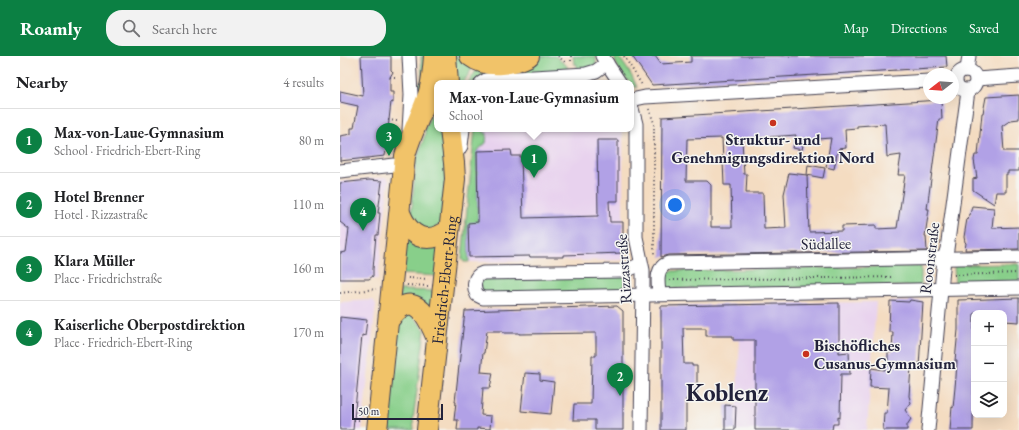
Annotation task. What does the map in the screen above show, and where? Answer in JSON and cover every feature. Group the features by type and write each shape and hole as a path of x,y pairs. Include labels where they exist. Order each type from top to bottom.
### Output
{"main road":[{"path":"371,425 389,320 404,164 403,137 429,93 434,56"},
{"path":"446,56 448,80"},
{"path":"470,56 487,64 498,64 519,61 529,56"},
{"name":"Friedrich-Ebert-Ring","path":"427,430 454,179 454,157 450,132"},
{"path":"400,213 408,228 420,237 435,238 449,230"},
{"path":"389,320 404,306 419,308 425,314 437,339"}],"street":[{"path":"403,137 411,95 409,56"},
{"path":"959,88 968,91 975,86 969,56"},
{"path":"486,80 586,74 596,71 605,60 618,80"},
{"path":"959,72 1019,76"},
{"path":"634,99 645,97 923,81"},
{"name":"Roonstraße","path":"928,430 944,258 947,249 968,91"},
{"name":"Rizzastraße","path":"634,119 636,129 636,237 643,275 642,430"},
{"path":"454,157 461,146 463,132"},
{"path":"340,171 404,164"},
{"name":"Südallee","path":"658,280 660,268 668,263 1019,257"},
{"path":"641,264 622,271 483,273 479,274 476,278 475,290 477,295 483,298 1019,288"},
{"path":"658,280 659,294"}],"path":[{"path":"624,56 643,88"},
{"path":"390,77 398,77"},
{"path":"650,114 654,123 654,257"},
{"path":"388,120 398,121"},
{"path":"387,131 403,137"},
{"path":"951,275 1019,273"},
{"path":"658,280 898,276"},
{"path":"401,278 430,279"},
{"path":"404,285 430,286"},
{"path":"340,293 383,288"},
{"path":"354,420 371,425"}],"shaded area":[{"path":"622,132 623,260 469,262 468,225 473,222 478,225 477,151 486,133 484,133"},
{"path":"386,177 389,180 378,279 340,281 340,182"},
{"path":"373,300 376,304 362,430 340,430 340,302"},
{"name":"Bischöfliches Cusanus-Gymnasium","path":"876,302 867,430 735,430 742,304"}],"green space":[{"path":"421,56 427,56 416,110 413,84 418,84 422,80"},
{"path":"452,56 461,56 475,64 465,80 453,80"},
{"path":"537,56 555,56 567,66 568,72 495,80 470,80 479,66"},
{"path":"573,56 596,56 596,66 577,71 577,64 574,64"},
{"path":"614,56 618,56 633,80 626,80 615,61"},
{"path":"432,113 434,118 434,132 439,132 444,145 447,168 441,224 428,233 411,217 416,161 425,135 425,127"},
{"path":"475,132 484,132 487,133 486,143 477,151 478,225 470,223 468,226 469,262 464,262 462,259"},
{"path":"406,233 439,241 438,276 402,274"},
{"path":"1019,264 1019,283 955,285 954,265"},
{"path":"921,266 921,286 662,289 662,271"},
{"path":"624,274 624,292 486,295 481,290 481,279"},
{"path":"400,290 436,291 433,323 399,300"},
{"path":"410,313 425,330 413,420 414,430 388,430 399,322"}],"building":[{"path":"361,56 391,56 391,70 393,72 390,77 390,92 393,92 393,103 391,102 385,156 340,161 340,136 351,134 351,128 354,128 358,106 340,102 340,91 363,96"},
{"path":"632,56 655,56 661,64 691,62 691,56 946,56 947,67 923,68 652,85"},
{"path":"1019,95 1019,119 1011,120 1002,126 1004,151 1019,151 1019,171 1008,171 1008,174 1006,174 1006,192 996,192 994,204 973,190 973,179 977,178 974,160 975,155 978,155 982,113 986,97"},
{"path":"923,101 923,104 941,104 942,119 939,119 927,209 929,209 925,236 927,251 668,255 661,257 662,117","holes":["885,124 887,157 901,155 898,175 905,175 897,228 876,229 876,225 842,226 842,231 809,232 807,175 789,173 784,194 786,228 764,229 763,193 746,193 747,174 744,174 742,139 796,135 793,148 802,150 804,140 831,138 826,167 834,169 838,149 846,148 845,129 857,128 857,126","722,138 724,185 731,185 732,227 711,227 711,185 707,181 686,181 687,139"]},
{"path":"597,140 618,140 618,201 609,201 610,222 623,222 623,253 563,255 563,257 469,257 468,223 478,222 477,151 511,150 512,156 521,156 523,218 598,216"},
{"path":"808,165 825,168 823,178 807,175"},
{"path":"369,180 382,181 373,276 369,279 340,279 340,253 346,252 349,229 340,222 340,183"},
{"path":"972,206 994,208 992,228 1019,227 1019,249 965,250 966,243 964,237 967,219 968,220"},
{"path":"1019,298 1019,322 1007,321 1007,310 971,310 971,418 973,418 973,430 950,430 957,361 955,361 958,330 958,300"},
{"path":"910,300 923,302 919,367 911,367 909,396 911,403 905,410 911,419 907,425 907,430 883,430 884,413 887,413 889,388 870,387 871,368 885,370 885,366 888,366 888,352 892,352 893,332 889,332 890,301 909,302"},
{"name":"Bischöfliches Cusanus-Gymnasium","path":"839,303 839,353 849,352 850,374 841,374 840,418 838,417 838,424 833,424 832,430 755,430 755,340 733,340 733,336 706,336 706,328 683,328 684,364 692,364 692,366 697,366 697,399 686,399 686,430 661,430 661,306"},
{"path":"617,306 623,311 623,430 595,430 595,420 573,420 574,404 591,404 592,356 596,356 596,333 519,334 504,333 503,331 487,331 481,372 493,373 490,388 483,388 481,415 491,416 490,429 477,428 477,430 457,430 458,420 454,420 455,402 465,311"},
{"path":"340,317 367,320 365,336 362,335 353,430 340,430"},
{"path":"525,373 540,374 540,380 554,382 551,414 521,411"},
{"path":"725,405 736,406 735,430 725,430"}],"place":[{"name":"Struktur- und Genehmigungsdirektion Nord","path":"773,123"},
{"name":"Klara Müller","path":"389,156"},
{"name":"Max-von-Laue-Gymnasium","path":"534,178"},
{"name":"Kaiserliche Oberpostdirektion","path":"363,231"},
{"name":"Bischöfliches Cusanus-Gymnasium","path":"806,354"},
{"name":"Hotel Brenner","path":"620,396"}],"district":[{"name":"Koblenz","path":"727,393"}]}
